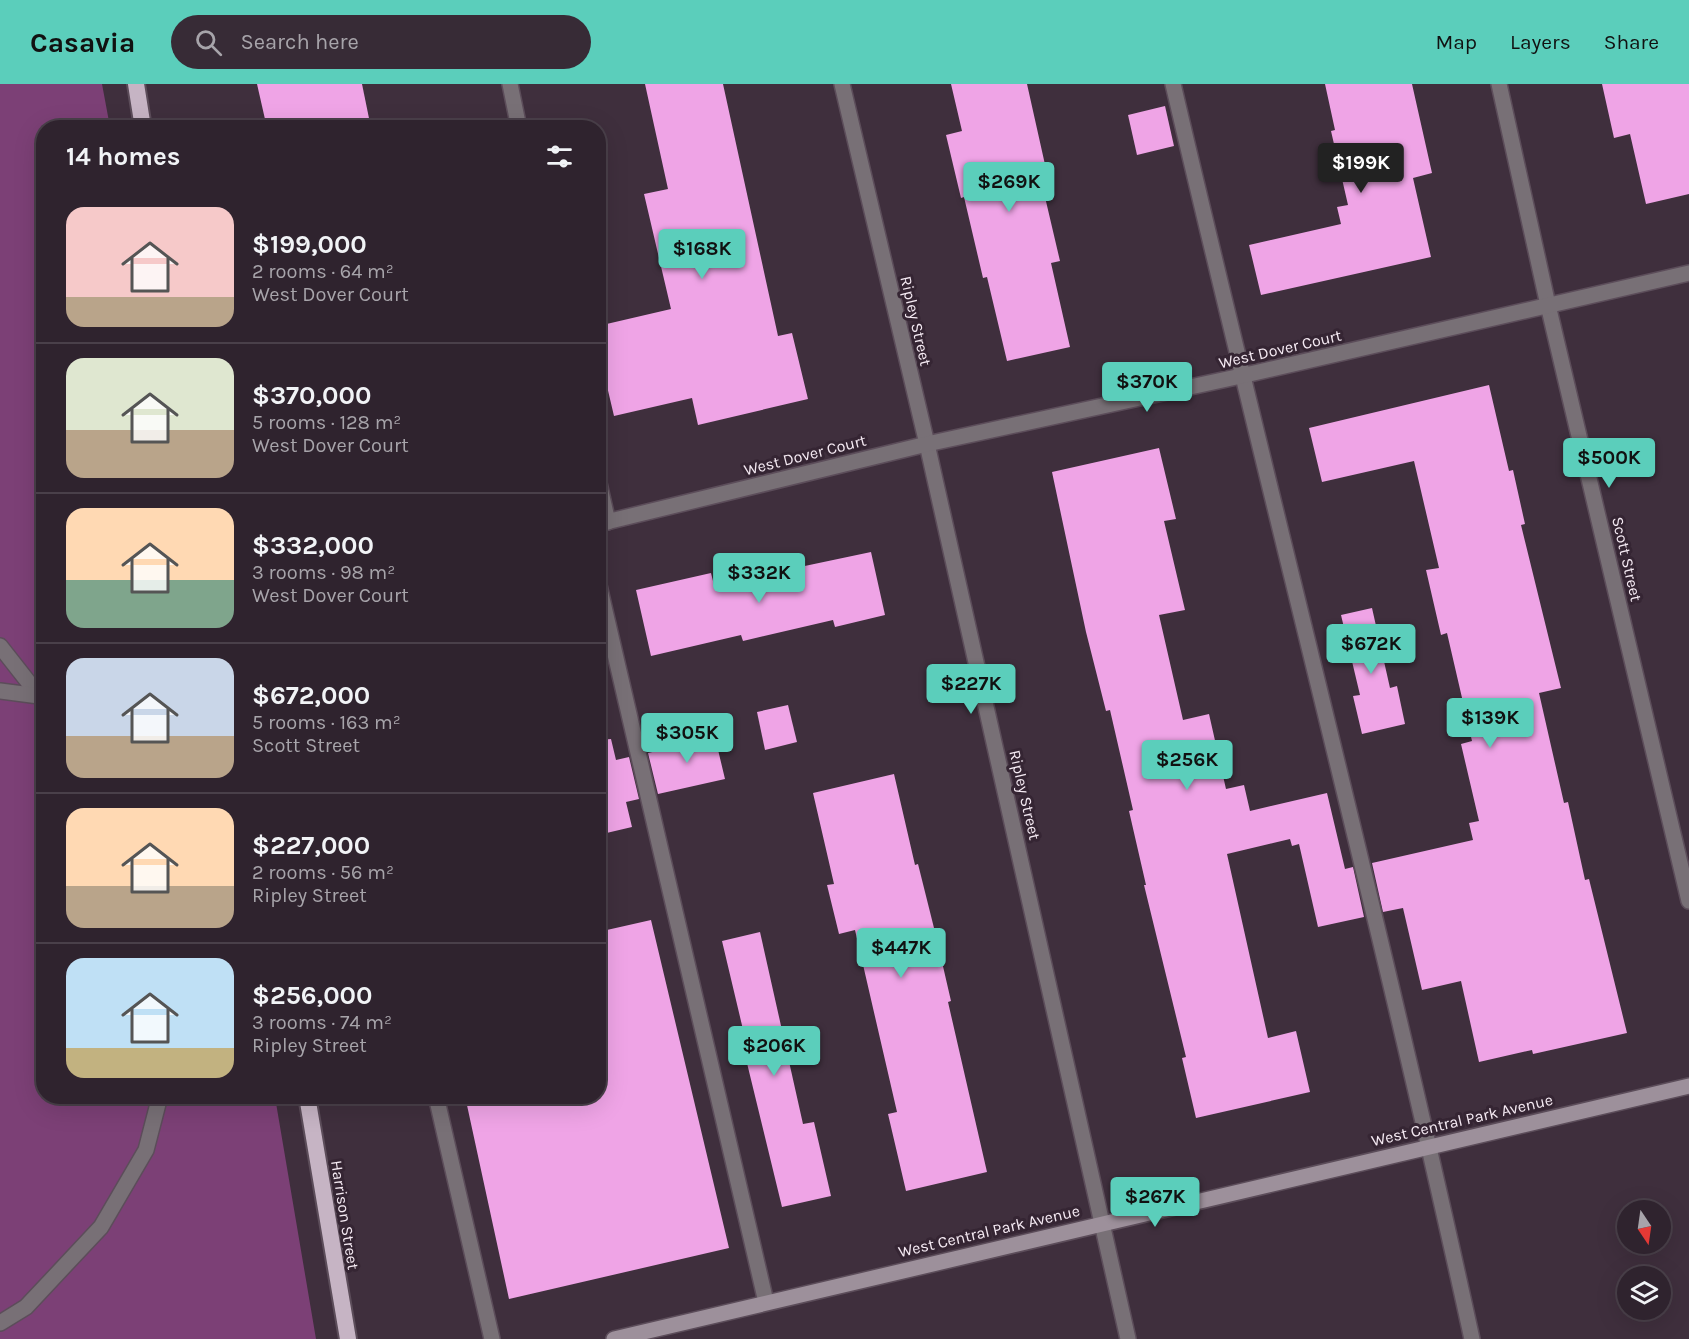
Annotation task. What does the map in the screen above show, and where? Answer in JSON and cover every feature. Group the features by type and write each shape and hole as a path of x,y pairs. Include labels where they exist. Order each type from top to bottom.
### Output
{"highway":[{"path":"136,84 142,120"},
{"name":"Harrison Street","path":"308,1104 348,1339"}],"main road":[{"name":"West Central Park Avenue","path":"614,1339 1689,1086"}],"street":[{"path":"510,84 517,120"},
{"name":"Ripley Street","path":"842,84 927,444 1128,1339"},
{"path":"1173,84 1241,376 1430,1146 1472,1339"},
{"name":"Scott Street","path":"1499,84 1548,306 1689,901"},
{"name":"West Dover Court","path":"606,522 927,444 1241,376 1689,273"},
{"path":"606,616 766,1302"},
{"path":"0,646 36,693"},
{"path":"0,691 36,698"},
{"path":"0,1323 26,1307 101,1227 146,1150 158,1104"},
{"path":"438,1104 492,1339"}],"shaded area":[{"path":"0,84 102,84 109,120 36,120 36,1104 276,1104 316,1339 0,1339"}],"building":[{"path":"257,84 362,84 369,120 265,120"},
{"path":"645,84 723,84 778,336 792,333 808,399 698,425 692,398 614,416 606,382 606,324 671,309 644,194 668,189"},
{"path":"951,84 1027,84 1048,178 1041,180 1060,261 1051,263 1070,347 1007,361 987,277 983,278 964,197 961,198 946,135 962,131"},
{"path":"1325,84 1412,84 1432,173 1413,178 1431,257 1261,295 1249,245 1341,224 1337,207 1348,205 1331,131 1335,130"},
{"path":"1602,84 1689,84 1689,194 1646,204 1630,134 1614,138"},
{"path":"1165,106 1174,146 1137,155 1128,115"},
{"path":"1489,385 1509,471 1513,470 1525,524 1521,525 1561,688 1539,693 1564,803 1568,802 1585,880 1589,879 1627,1033 1533,1054 1532,1050 1479,1062 1461,981 1422,990 1403,908 1383,912 1372,863 1473,840 1469,823 1479,821 1461,744 1472,741 1447,633 1441,635 1426,570 1439,568 1414,461 1322,482 1309,428"},
{"path":"1159,448 1176,519 1164,521 1185,610 1159,615 1183,720 1209,714 1226,789 1244,785 1250,811 1327,793 1345,869 1353,867 1364,917 1318,927 1299,844 1292,846 1290,839 1227,854 1268,1038 1296,1031 1310,1092 1196,1118 1182,1058 1186,1057 1144,885 1146,885 1129,811 1133,810 1110,710 1106,711 1086,632 1052,472"},
{"path":"871,552 885,615 835,627 833,620 743,641 741,635 651,656 636,590 711,573 714,585"},
{"path":"1372,608 1390,688 1397,686 1405,724 1362,734 1353,696 1360,695 1341,615"},
{"path":"788,705 797,742 765,750 757,712"},
{"path":"714,733 725,779 658,794 648,753 670,748 669,744"},
{"path":"606,739 611,739 616,760 629,757 639,799 626,802 632,827 606,833"},
{"path":"894,774 915,865 918,864 936,936 951,1001 948,1002 987,1172 906,1191 888,1114 897,1112 855,930 839,934 827,885 834,884 813,793"},
{"path":"651,920 729,1248 509,1299 467,1104 606,1104 606,930"},
{"path":"760,932 803,1124 814,1122 831,1196 782,1207 746,1059 750,1059 722,941"}]}
